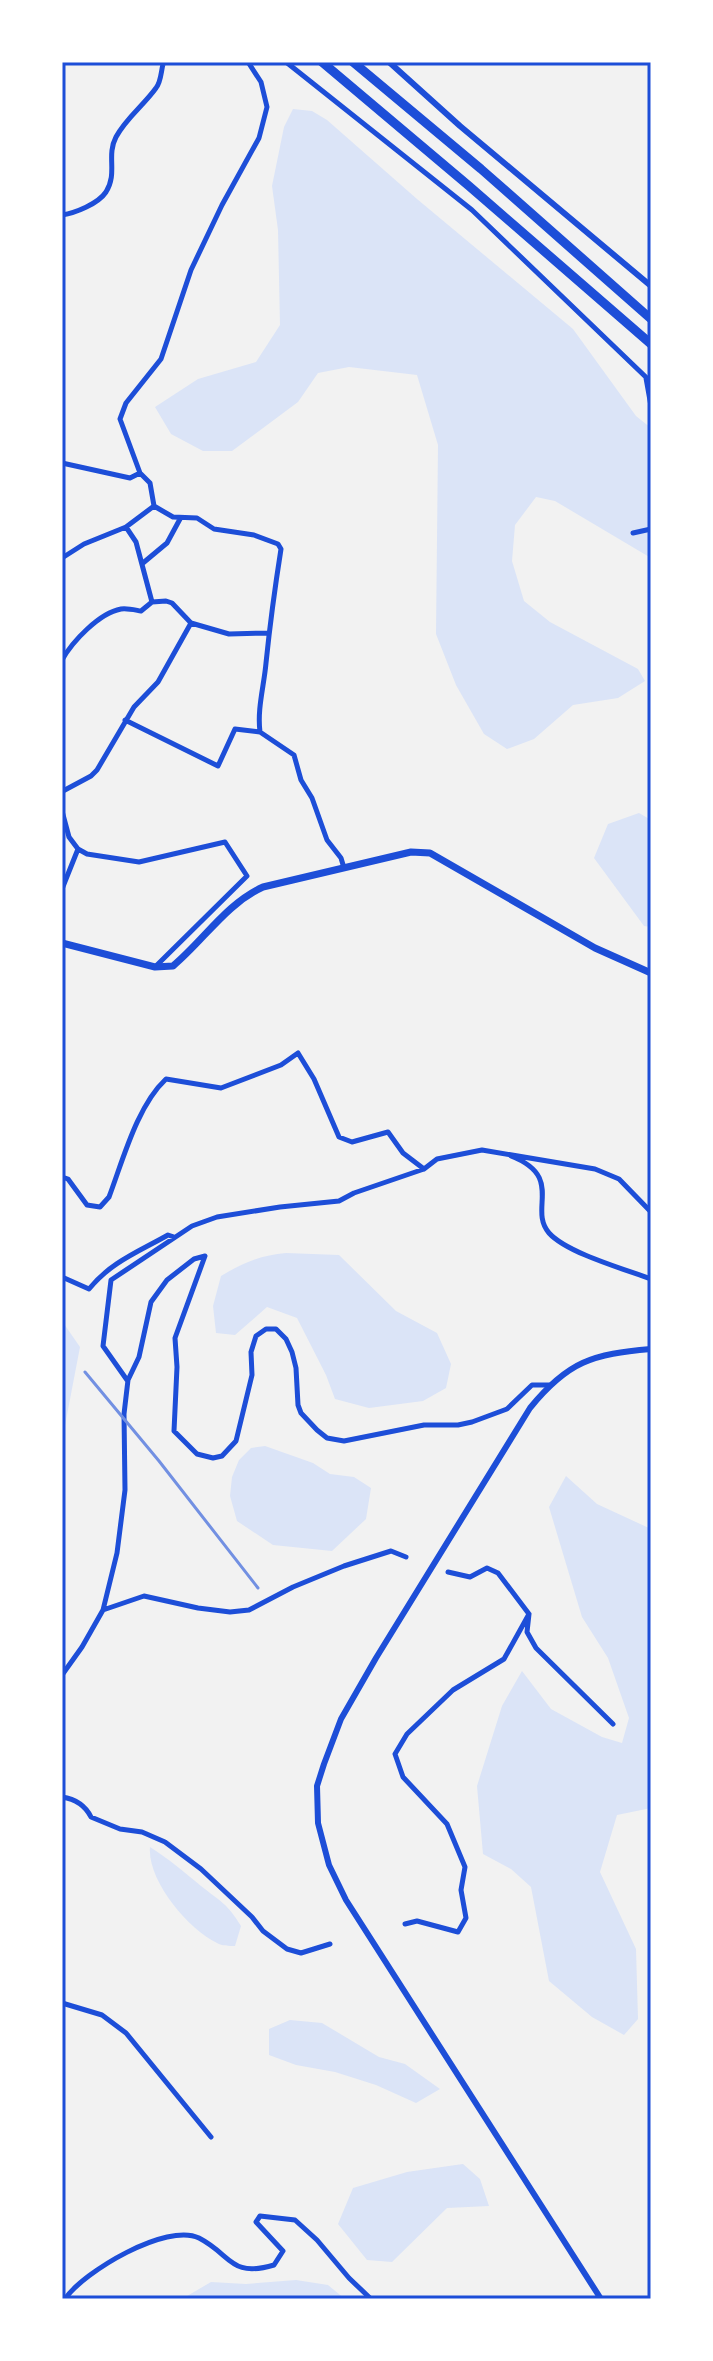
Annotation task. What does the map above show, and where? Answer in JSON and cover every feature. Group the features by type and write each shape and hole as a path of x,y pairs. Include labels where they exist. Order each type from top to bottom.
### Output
{"highway":[{"path":"322,62 651,344"},
{"path":"353,62 481,169 651,319"}],"main road":[{"path":"62,943 155,967 173,966 250,893 263,887 411,852 430,853 595,948 651,973"}],"street":[{"path":"62,215 82,208 106,192 113,169 110,154 116,139 158,86 166,62"},
{"path":"154,506 150,483 140,473 120,419 126,403 161,359 191,270 259,138 267,107 261,82 248,62"},
{"path":"286,62 472,210 651,382"},
{"path":"389,62 460,126 651,286"},
{"path":"646,377 651,406"},
{"path":"62,463 130,478 140,473"},
{"path":"154,506 180,519 197,518 214,529 254,535 278,544 281,549 258,719 260,732"},
{"path":"62,558 84,544 126,527 154,506"},
{"path":"143,563 167,543 180,519"},
{"path":"126,527 136,542 152,602"},
{"path":"633,533 651,529"},
{"path":"62,660 69,647 101,619 121,609 141,611 152,602 172,603 191,623 229,634 268,633"},
{"path":"155,967 247,876 225,842 139,862 87,854 78,849 69,837 62,808 62,791 97,770 134,707 158,682 191,623"},
{"path":"125,720 218,766 235,729 260,732 294,755 301,780 312,798 327,840 341,858 344,868"},
{"path":"62,889 78,849"},
{"path":"62,1177 68,1179 87,1205 100,1207 109,1197 143,1111 155,1089 166,1079 221,1088 281,1065 298,1053 314,1079 339,1137 352,1142 388,1132 403,1153 424,1169"},
{"path":"128,1380 103,1346 111,1280 192,1226 217,1217 339,1201 424,1169 437,1159 482,1150 595,1169 613,1175 651,1212"},
{"path":"497,1151 522,1160 536,1171 543,1194 543,1224 551,1235 585,1255 651,1279"},
{"path":"62,1277 89,1289 114,1263 168,1235 175,1237"},
{"path":"62,1675 103,1610 117,1553 125,1490 124,1414 128,1380 139,1357 151,1302 167,1280 194,1259 205,1256 175,1338 174,1431 197,1454 213,1458 222,1456 236,1441 252,1375 251,1352 256,1336 266,1329 276,1329 286,1339 296,1368 301,1413 327,1438 344,1441 424,1425 472,1422 507,1409 532,1385 549,1385"},
{"path":"601,2299 346,1900 329,1865 318,1823 317,1786 341,1719 530,1408 549,1385 575,1366 598,1356 651,1349"},
{"path":"103,1610 144,1596 198,1608 230,1612 249,1610 344,1566 391,1551 406,1557"},
{"path":"448,1572 470,1577 487,1568 498,1573 529,1614 527,1632 536,1648 613,1724"},
{"path":"405,1924 417,1921 458,1932 466,1918 461,1890 465,1867 447,1824 403,1777 395,1754 407,1734 453,1690 504,1659 529,1614"},
{"path":"62,1797 79,1803 91,1817 165,1842 201,1869 263,1931 287,1949 301,1953 330,1944"},
{"path":"62,2003 102,2015 126,2033 211,2137"},
{"path":"65,2299 97,2271 141,2244 180,2234 197,2237 241,2269 274,2265 283,2251 256,2222 260,2216 295,2220 371,2299"},
{"path":"592,2299 595,2290"}],"shaded area":[{"path":"293,109 312,111 327,120 573,329 636,416 651,428 651,558 555,501 536,497 515,525 512,561 524,601 550,622 638,669 645,681 618,698 573,705 534,739 507,749 484,734 456,685 436,634 438,445 417,375 349,367 318,373 298,402 232,451 203,451 171,434 155,407 198,379 256,362 280,325 278,230 272,186 284,127"},
{"path":"639,813 651,820 651,927 644,926 594,858 608,824"},
{"path":"286,1253 339,1255 396,1311 437,1333 451,1364 446,1388 423,1401 369,1408 335,1399 297,1318 267,1307 235,1335 216,1333 213,1306 221,1276 252,1260"},
{"path":"62,1321 80,1347 62,1441"},
{"path":"265,1446 313,1463 330,1474 354,1477 371,1488 366,1519 332,1551 273,1545 237,1521 230,1496 232,1477 239,1460 251,1448"},
{"path":"566,1476 597,1504 651,1529 651,1808 617,1815 600,1872 636,1949 638,2019 624,2035 592,2017 549,1981 531,1887 511,1869 483,1854 477,1786 502,1706 522,1671 551,1709 602,1737 622,1743 629,1718 608,1658 582,1617 549,1507"},
{"path":"150,1847 232,1912 241,1926 235,1946 217,1943 182,1915 155,1874"},
{"path":"290,2020 322,2023 379,2057 405,2064 440,2089 416,2103 376,2085 269,2055 269,2029"},
{"path":"463,2164 480,2179 489,2206 447,2208 392,2262 367,2260 338,2224 353,2188 407,2172"},
{"path":"296,2280 328,2285 345,2299 182,2299 211,2282 246,2284"}],"railway":[{"path":"85,1372 258,1588"}]}
